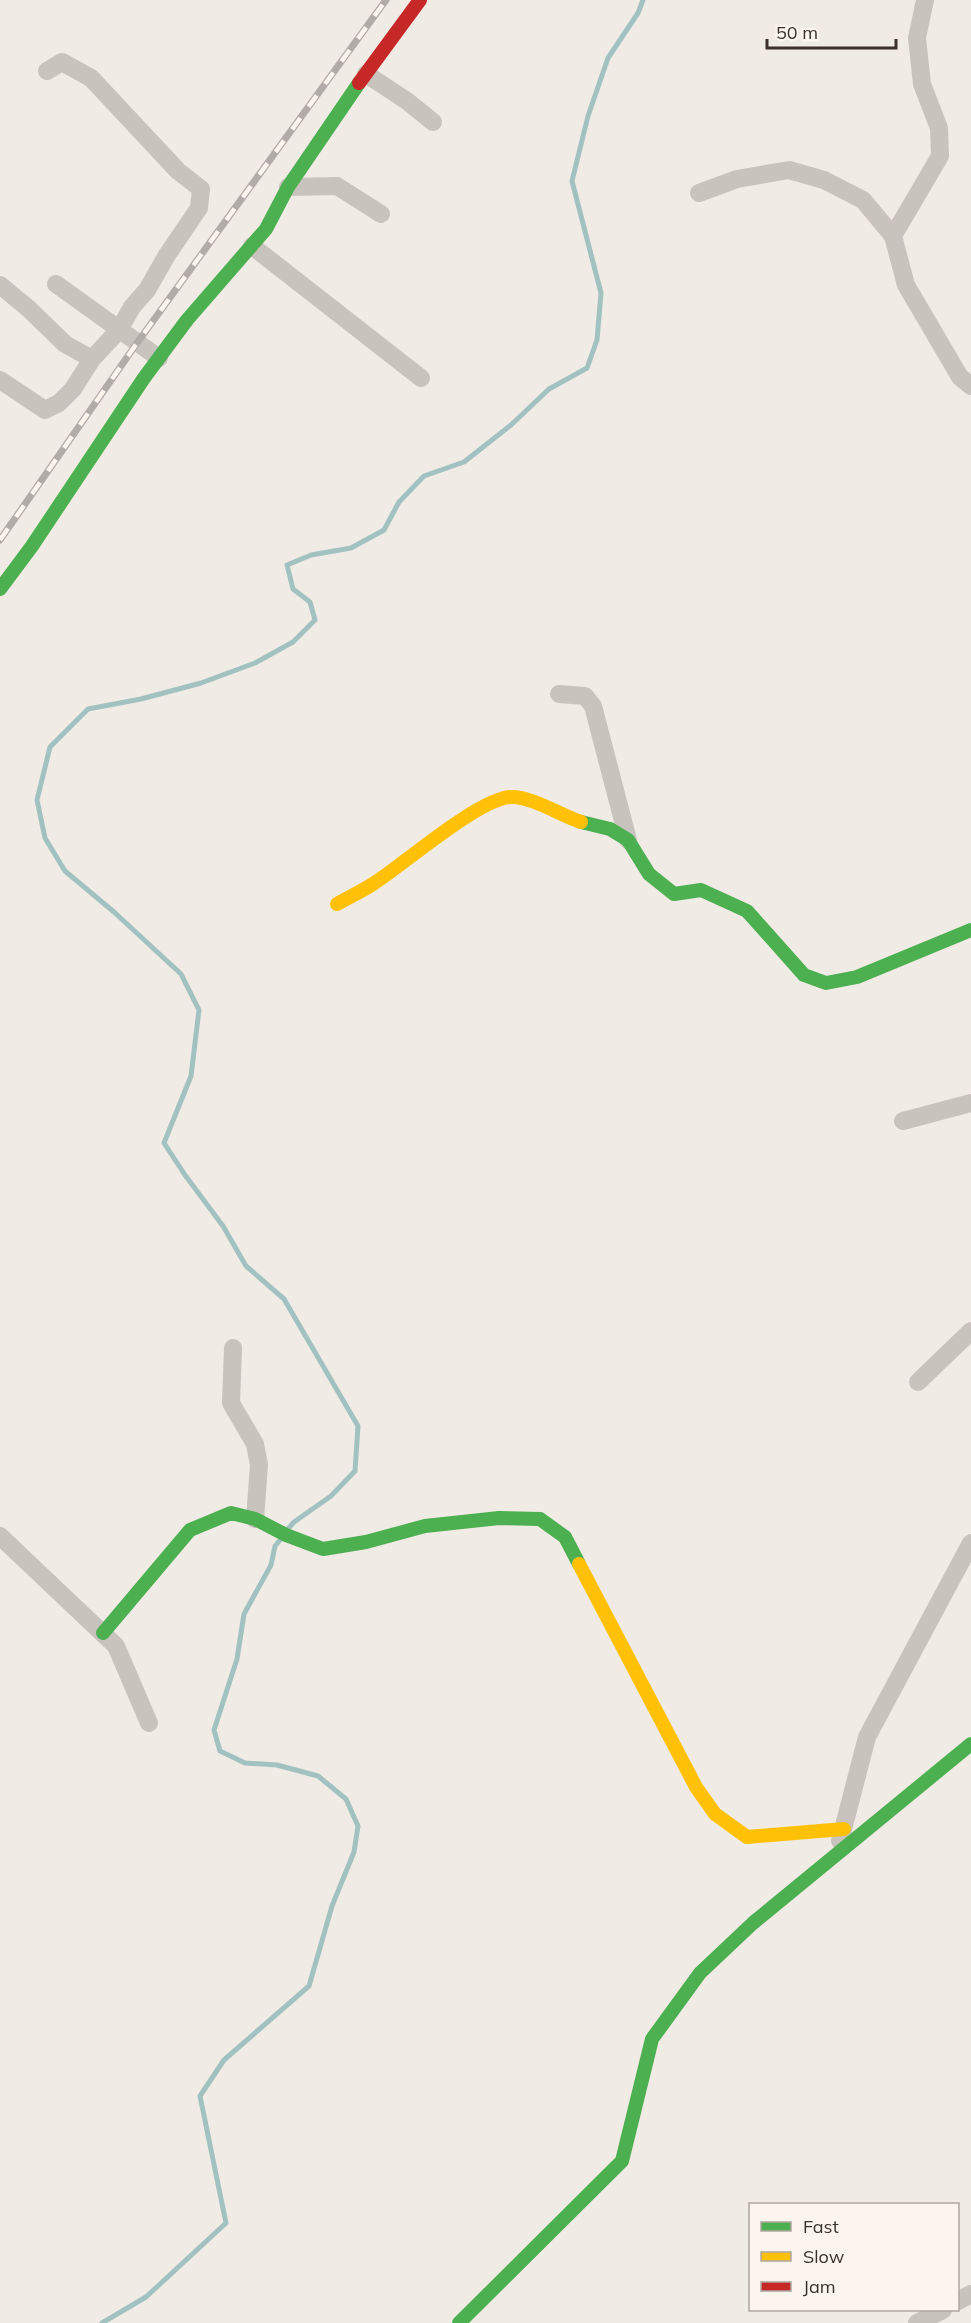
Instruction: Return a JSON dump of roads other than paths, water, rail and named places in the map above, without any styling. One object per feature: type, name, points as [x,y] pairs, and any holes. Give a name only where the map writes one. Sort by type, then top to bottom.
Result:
[{"type":"street","points":[[0,589],[187,320],[266,229],[288,187],[420,0]]},
{"type":"street","points":[[893,236],[940,156],[939,128],[922,84],[917,38],[925,0]]},
{"type":"street","points":[[0,380],[45,410],[59,403],[73,389],[93,359],[119,330],[199,208],[201,189],[178,171],[91,78],[62,63],[47,71]]},
{"type":"street","points":[[366,74],[407,100],[433,122]]},
{"type":"street","points":[[699,193],[736,179],[789,170],[824,180],[863,200],[893,236],[906,285],[960,377],[971,386]]},
{"type":"street","points":[[288,187],[337,186],[381,214]]},
{"type":"street","points":[[252,246],[421,378]]},
{"type":"street","points":[[56,284],[159,358]]},
{"type":"street","points":[[0,285],[65,344],[93,359]]},
{"type":"street","points":[[559,694],[585,696],[593,706],[628,840],[649,874],[674,894],[701,890],[747,911],[804,975],[826,983],[857,976],[971,930]]},
{"type":"street","points":[[337,904],[374,884],[425,845],[492,802],[511,796],[578,821],[610,829],[628,840]]},
{"type":"street","points":[[903,1121],[971,1103]]},
{"type":"street","points":[[918,1382],[971,1331]]},
{"type":"street","points":[[233,1348],[231,1403],[255,1444],[259,1465],[255,1519]]},
{"type":"street","points":[[103,1633],[190,1530],[231,1513],[255,1519],[280,1532],[324,1549],[366,1542],[425,1526],[499,1518],[540,1519],[564,1537],[696,1788],[715,1814],[747,1837],[843,1828]]},
{"type":"street","points":[[0,1536],[117,1646],[149,1723]]},
{"type":"street","points":[[837,1854],[867,1737],[971,1543]]},
{"type":"street","points":[[466,2321],[622,2161],[652,2039],[700,1973],[753,1923],[971,1744]]},
{"type":"street","points":[[917,2323],[941,2311]]},
{"type":"waterway","points":[[287,1530],[294,1522],[331,1496],[355,1471],[358,1426],[284,1299],[246,1266],[223,1226],[164,1143],[191,1076],[199,1010],[181,974],[114,912],[65,871],[45,838],[37,800],[50,747],[88,709],[141,699],[201,683],[255,663],[293,642],[315,620],[310,602],[293,589],[287,565],[311,555],[351,548],[384,530],[399,502],[424,476],[464,462],[511,425],[549,389],[587,368],[597,340],[601,293],[572,181],[588,116],[608,58],[638,13],[643,0]]},
{"type":"waterway","points":[[102,2323],[146,2297],[226,2223],[200,2096],[224,2060],[309,1986],[332,1906],[354,1852],[358,1826],[346,1799],[318,1776],[277,1765],[245,1763],[220,1751],[214,1730],[237,1659],[244,1614],[271,1565],[275,1546],[280,1540]]},
{"type":"railway","points":[[0,540],[137,343],[386,0]]}]
